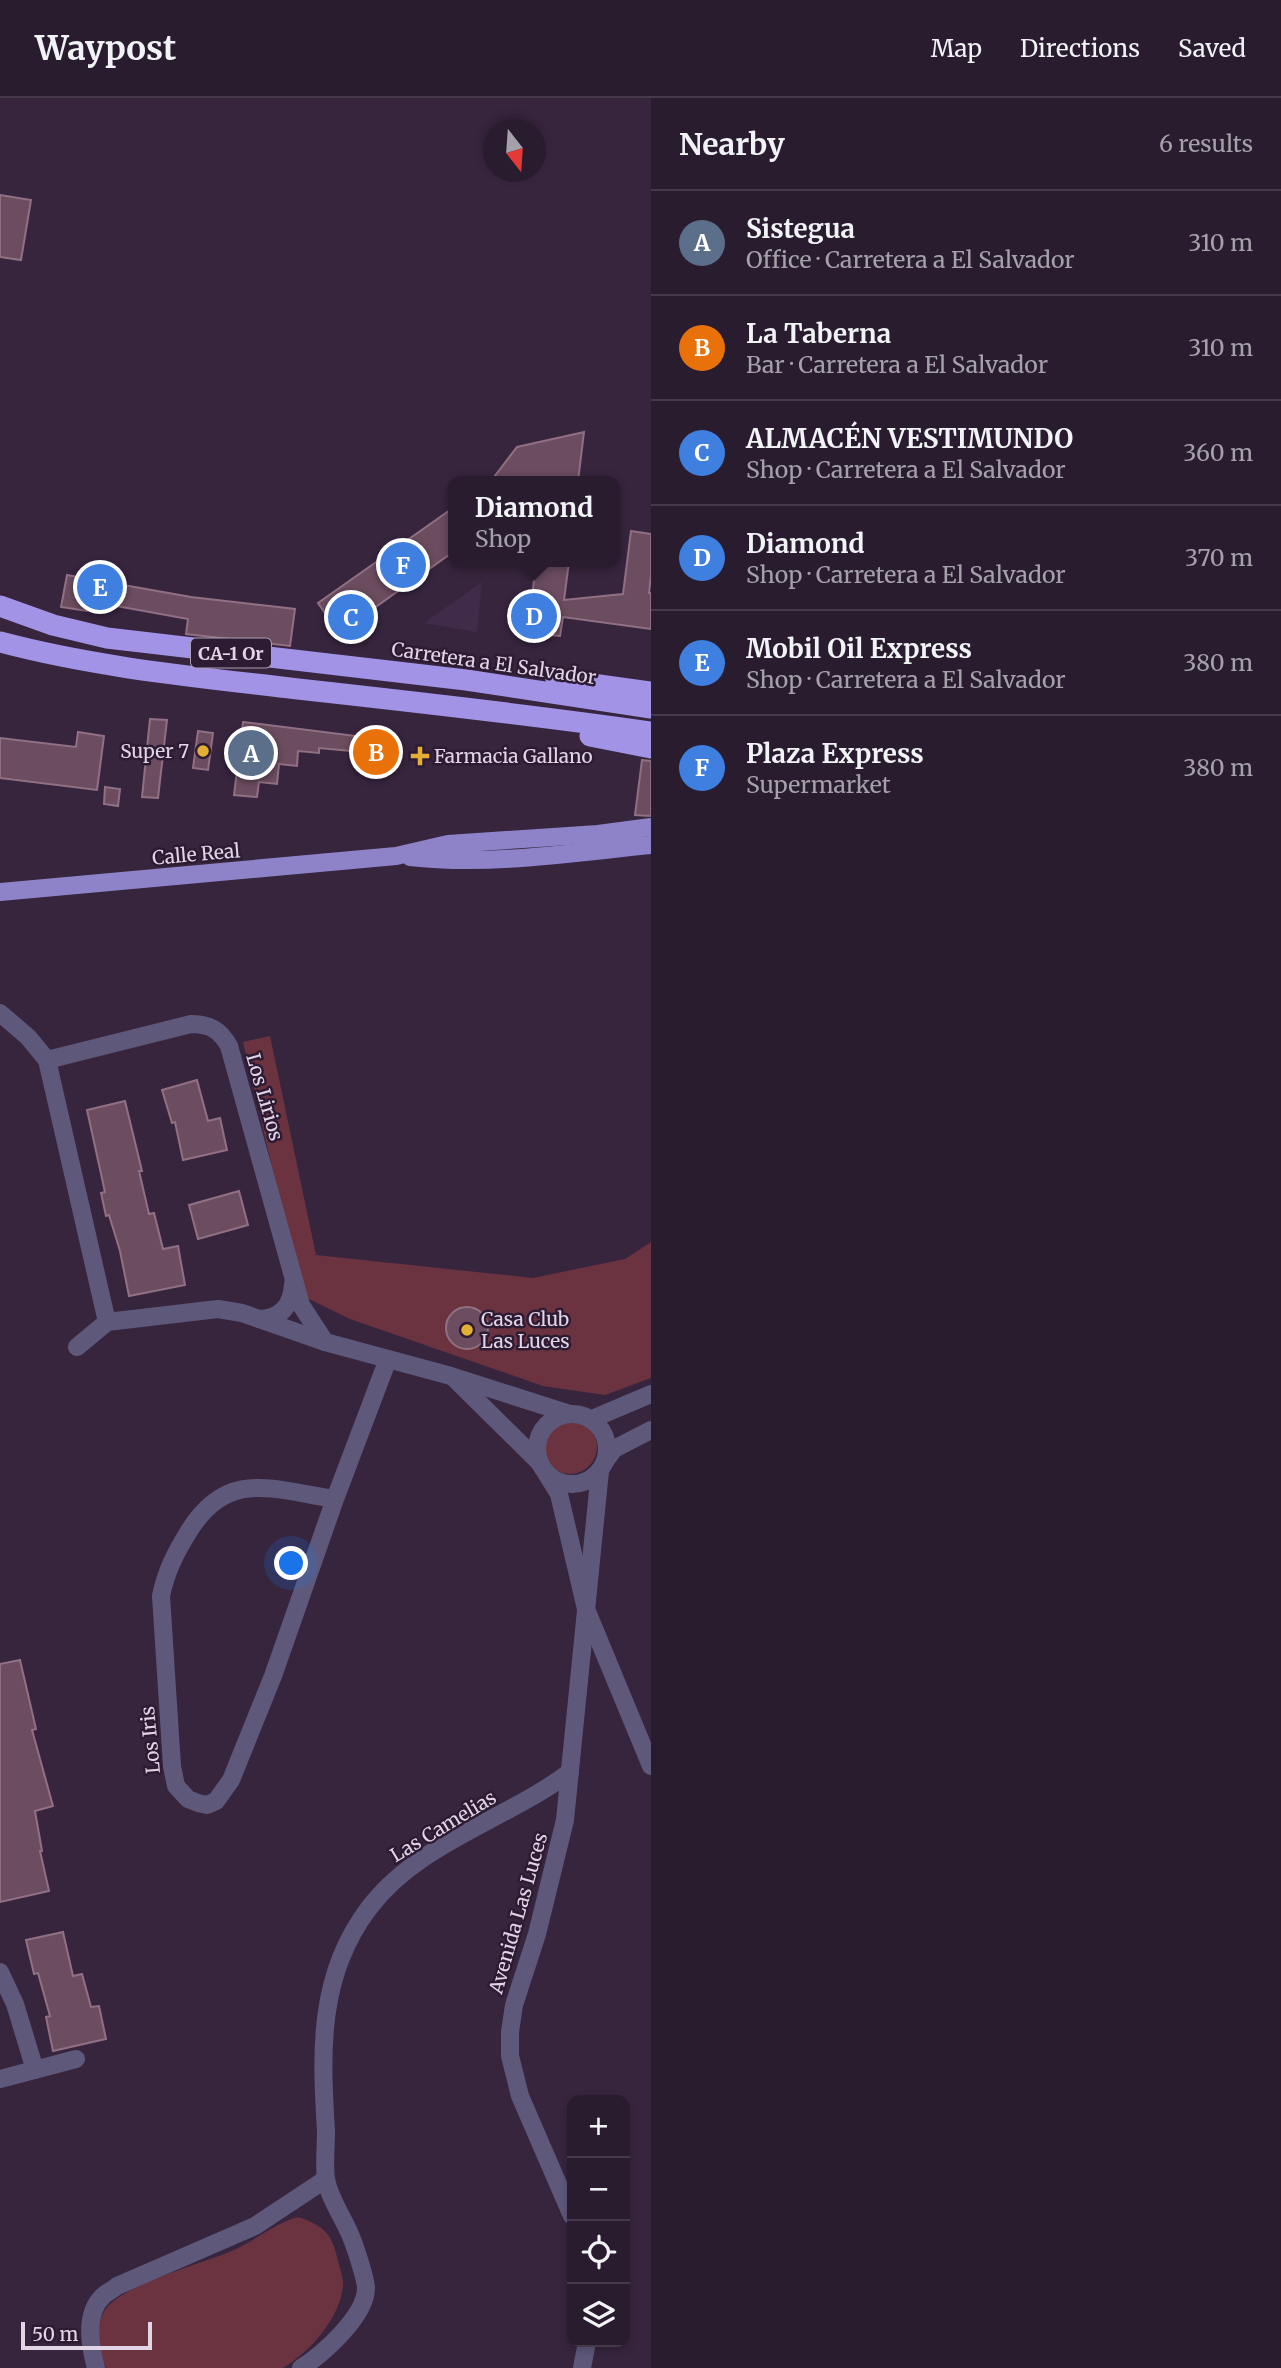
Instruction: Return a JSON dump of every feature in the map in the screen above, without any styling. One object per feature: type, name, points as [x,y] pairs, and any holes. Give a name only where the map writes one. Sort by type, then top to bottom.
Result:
[{"type":"highway","name":"Carretera a El Salvador","points":[[0,606],[53,625],[107,638],[478,682],[651,708]]},
{"type":"highway","name":"CA-1 Or","points":[[0,642],[136,670],[497,710],[651,732]]},
{"type":"highway","points":[[478,682],[522,675],[651,692]]},
{"type":"highway","points":[[497,710],[596,738],[651,748]]},
{"type":"main road","name":"Calle Real","points":[[0,892],[396,856],[448,844],[598,834],[651,827]]},
{"type":"main road","points":[[396,856],[651,838]]},
{"type":"main road","name":"Calle Real","points":[[396,856],[448,862],[651,845]]},
{"type":"street","points":[[0,1013],[28,1037],[47,1060],[107,1322]]},
{"type":"street","name":"Los Lirios","points":[[47,1060],[191,1024],[214,1028],[223,1037],[229,1046],[301,1305],[325,1342]]},
{"type":"street","points":[[259,1319],[272,1318],[285,1309],[291,1298],[293,1278]]},
{"type":"street","points":[[77,1347],[107,1322],[218,1309],[242,1313],[325,1342],[451,1376],[592,1419],[606,1437],[608,1448],[603,1465]]},
{"type":"street","name":"Los Iris","points":[[335,1499],[254,1488],[232,1490],[219,1496],[199,1515],[176,1551],[161,1596],[172,1766],[176,1786],[188,1798],[198,1803],[207,1805],[216,1801],[231,1780],[273,1675],[387,1359]]},
{"type":"street","points":[[451,1376],[543,1468],[556,1480],[568,1484],[591,1479],[614,1449],[651,1430]]},
{"type":"street","points":[[592,1419],[651,1394]]},
{"type":"street","points":[[543,1468],[537,1452],[542,1431],[549,1422],[570,1413]]},
{"type":"street","name":"Avenida Las Luces","points":[[567,2204],[520,2096],[512,2067],[510,2032],[514,2005],[537,1934],[565,1820],[603,1465]]},
{"type":"street","name":"Avenida Las Luces","points":[[543,1468],[559,1494],[586,1609]]},
{"type":"street","points":[[586,1609],[651,1766]]},
{"type":"street","name":"Las Camelias","points":[[301,2368],[313,2360],[360,2310],[366,2288],[350,2234],[326,2179],[324,2020],[332,1982],[344,1948],[369,1908],[415,1863],[543,1792],[570,1772]]},
{"type":"street","points":[[0,1972],[15,2004],[35,2070]]},
{"type":"street","points":[[0,2079],[76,2059]]},
{"type":"street","points":[[96,2368],[90,2341],[91,2321],[95,2306],[102,2296],[256,2226],[326,2179]]},
{"type":"street","points":[[582,2368],[586,2347]]},
{"type":"shaded area","points":[[482,582],[477,632],[424,623]]},
{"type":"shaded area","points":[[270,1036],[316,1255],[533,1278],[625,1259],[651,1242],[651,1378],[605,1395],[543,1386],[350,1319],[309,1299],[301,1288],[294,1262],[243,1042]]},
{"type":"shaded area","points":[[570,1420],[589,1428],[597,1447],[589,1466],[570,1474],[551,1466],[543,1447],[551,1428]]},
{"type":"shaded area","points":[[298,2217],[326,2232],[336,2252],[343,2284],[336,2311],[322,2334],[293,2361],[283,2368],[106,2368],[101,2354],[99,2331],[102,2316],[114,2300],[146,2283],[236,2249]]},
{"type":"building","points":[[0,195],[31,200],[21,260],[0,257]]},
{"type":"building","points":[[584,432],[579,476],[495,476],[517,447]]},
{"type":"building","points":[[448,512],[448,556],[339,633],[318,603]]},
{"type":"building","points":[[631,531],[651,534],[651,629],[563,617],[560,636],[528,633],[535,567],[568,567],[564,600],[623,594]]},
{"type":"building","points":[[67,575],[191,597],[295,609],[290,646],[186,634],[188,619],[100,603],[87,611],[61,607]]},
{"type":"building","points":[[150,719],[167,720],[158,798],[142,797]]},
{"type":"building","points":[[243,722],[356,736],[355,739],[391,744],[388,764],[361,760],[362,752],[319,748],[319,753],[298,751],[297,766],[279,764],[277,784],[259,782],[257,797],[234,795]]},
{"type":"building","name":"Super 7","points":[[198,731],[213,733],[208,770],[193,768]]},
{"type":"building","points":[[78,732],[104,736],[97,790],[0,778],[0,738],[76,747]]},
{"type":"building","points":[[642,760],[651,761],[651,816],[635,815]]},
{"type":"building","points":[[105,787],[120,789],[118,806],[104,804]]},
{"type":"building","points":[[197,1080],[208,1121],[220,1118],[227,1150],[183,1160],[175,1122],[172,1123],[162,1090]]},
{"type":"building","points":[[125,1101],[149,1214],[154,1213],[163,1249],[178,1246],[185,1285],[129,1296],[120,1251],[109,1215],[106,1216],[101,1193],[105,1192],[87,1110]]},
{"type":"building","points":[[239,1191],[248,1225],[198,1239],[189,1205]]},
{"type":"building","name":"Casa Club Las Luces","points":[[467,1307],[482,1313],[488,1328],[482,1343],[467,1349],[452,1343],[446,1328],[452,1313]]},
{"type":"building","points":[[20,1660],[36,1729],[32,1730],[53,1806],[35,1811],[49,1891],[0,1902],[0,1664]]},
{"type":"building","points":[[63,1932],[73,1976],[82,1974],[91,2007],[99,2006],[106,2039],[53,2051],[46,2017],[50,2016],[38,1973],[34,1974],[26,1940]]},
{"type":"place","name":"Plaza Express","points":[[403,565]]},
{"type":"place","name":"Mobil Oil Express","points":[[100,587]]},
{"type":"place","name":"Diamond","points":[[534,616]]},
{"type":"place","name":"ALMACÉN VESTIMUNDO","points":[[351,617]]},
{"type":"place","name":"Super 7","points":[[203,751]]},
{"type":"place","name":"La Taberna","points":[[376,752]]},
{"type":"place","name":"Sistegua","points":[[251,753]]},
{"type":"place","name":"Farmacia Gallano","points":[[420,756]]},
{"type":"place","name":"Casa Club Las Luces","points":[[467,1330]]}]
